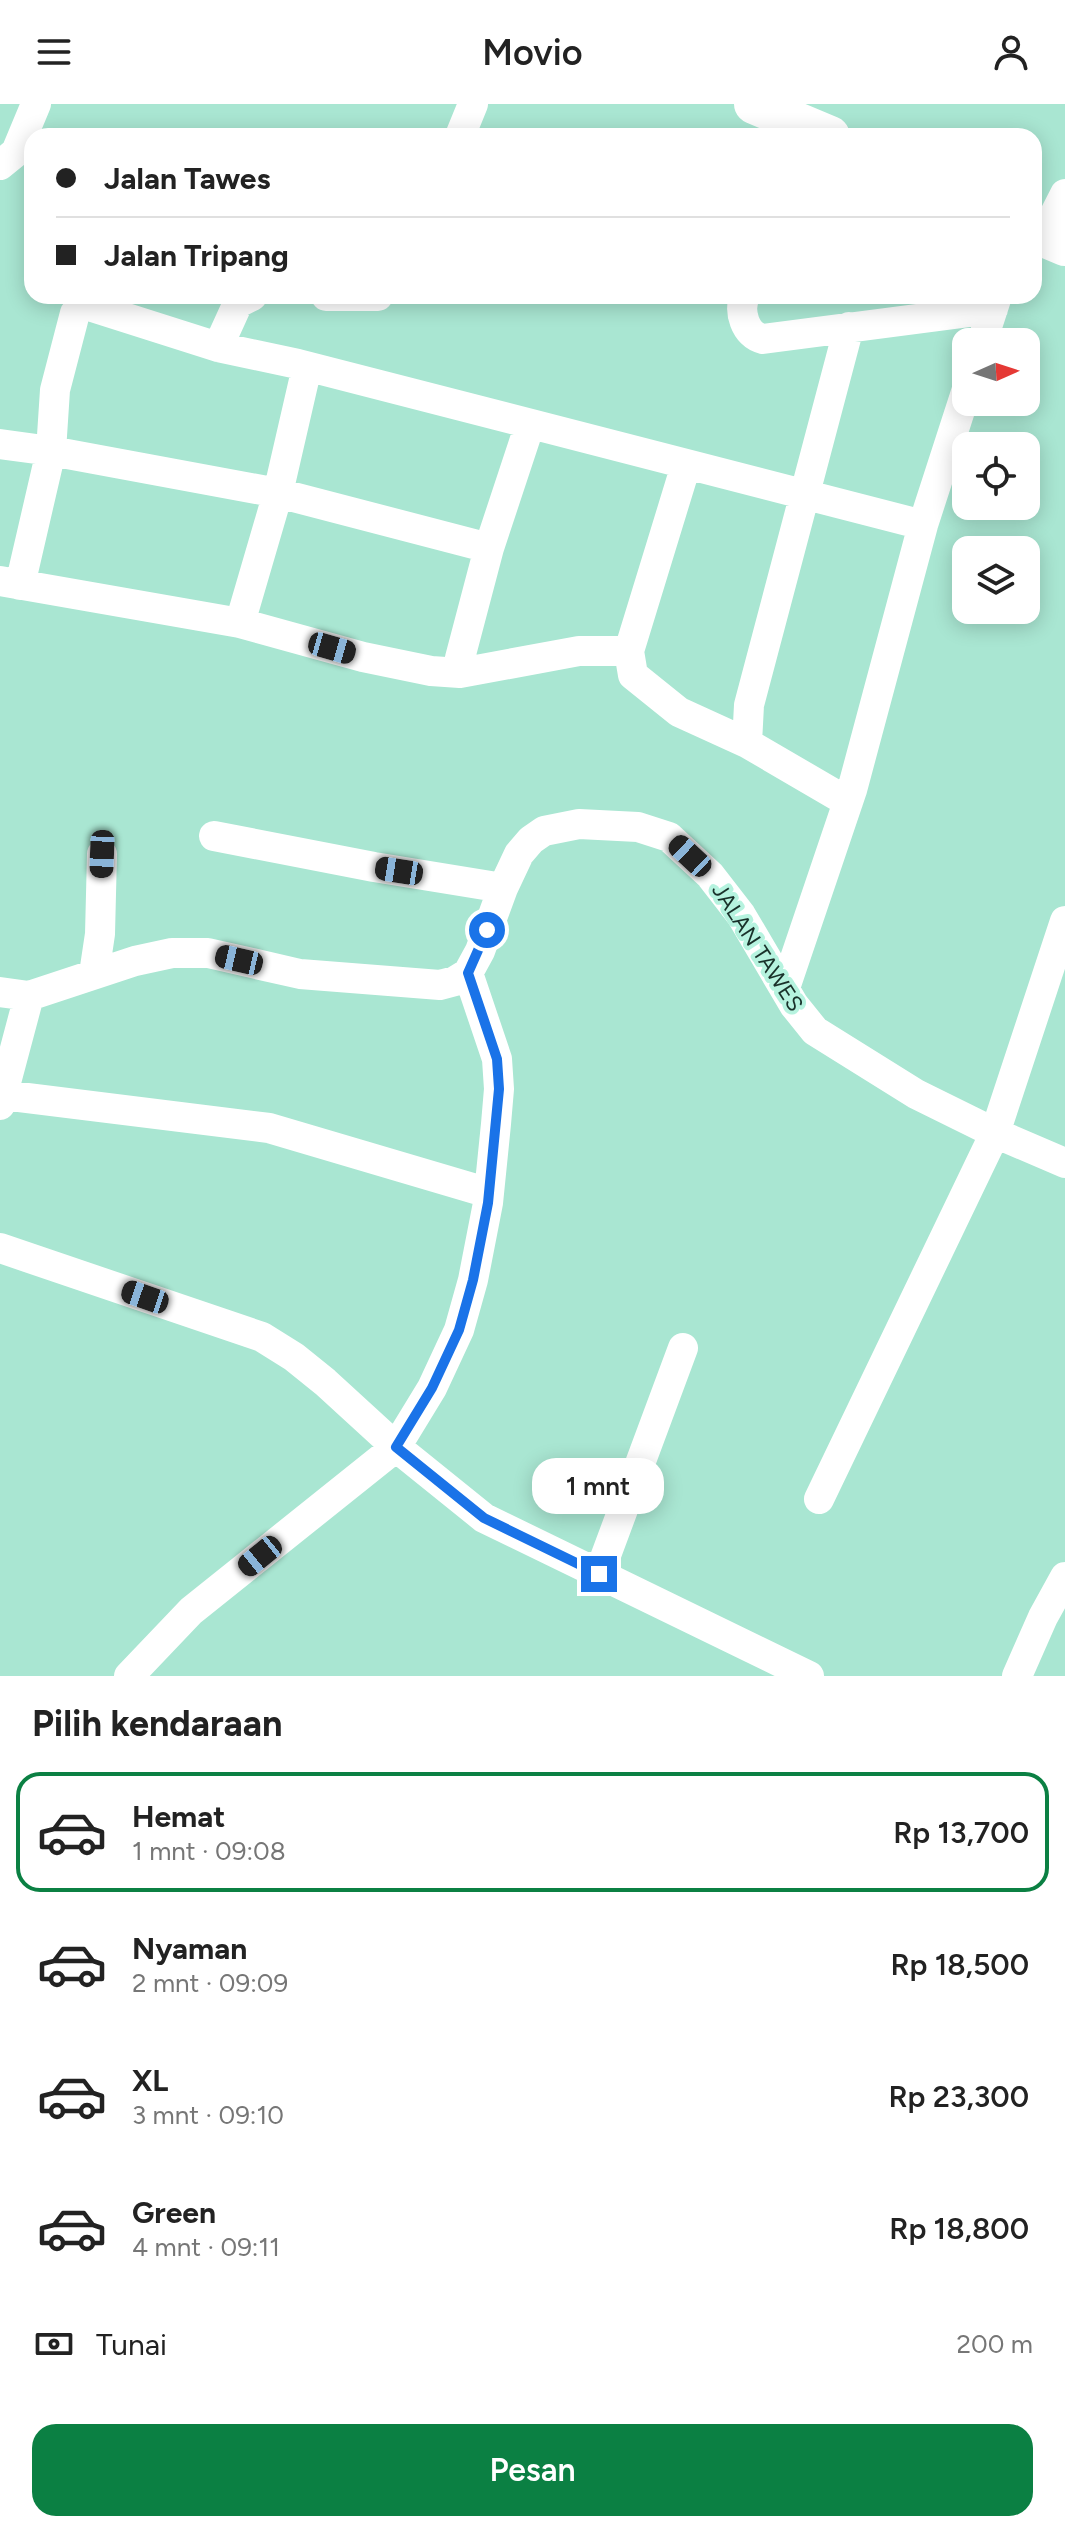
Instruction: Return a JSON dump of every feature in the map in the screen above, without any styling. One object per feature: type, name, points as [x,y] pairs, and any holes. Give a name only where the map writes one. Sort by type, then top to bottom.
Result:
[{"type":"main road","points":[[756,105],[807,128]]},
{"type":"street","points":[[26,128],[36,104]]},
{"type":"street","points":[[463,128],[473,104]]},
{"type":"street","points":[[0,165],[16,152],[24,133]]},
{"type":"street","points":[[1047,239],[1065,194]]},
{"type":"street","points":[[218,347],[238,304]]},
{"type":"street","points":[[743,304],[741,312],[755,337],[763,339],[983,304]]},
{"type":"street","points":[[987,328],[994,304]]},
{"type":"street","points":[[629,651],[559,653],[460,673],[431,671],[363,657],[240,623],[10,583],[51,451],[55,390],[75,313],[81,307],[89,306],[218,347],[923,525]]},
{"type":"street","points":[[747,743],[749,705],[849,327]]},
{"type":"street","points":[[240,623],[278,493],[307,367]]},
{"type":"street","points":[[785,988],[848,802],[923,525],[958,416]]},
{"type":"street","points":[[460,673],[460,658],[489,548],[530,424]]},
{"type":"street","points":[[0,444],[278,493],[489,548]]},
{"type":"street","points":[[686,465],[629,651],[633,675],[679,712],[747,743],[848,802]]},
{"type":"street","name":"JALAN TAWES","points":[[468,973],[519,854],[531,840],[544,831],[579,824],[638,827],[669,837],[710,875],[741,915],[794,1005],[815,1031],[916,1094],[1065,1163]]},
{"type":"street","points":[[214,836],[503,888]]},
{"type":"street","points":[[94,974],[100,934],[102,854]]},
{"type":"street","points":[[819,1499],[995,1133],[1065,921]]},
{"type":"street","points":[[129,1676],[191,1611],[396,1447],[432,1388],[459,1330],[473,1280],[489,1193],[499,1089],[497,1059],[468,973],[440,985],[300,974],[208,953],[172,953],[14,994],[2,1100],[269,1128],[489,1193]]},
{"type":"street","points":[[0,1248],[262,1337],[305,1366],[396,1447],[484,1518],[809,1676]]},
{"type":"street","points":[[599,1574],[683,1348]]},
{"type":"street","points":[[1017,1676],[1065,1577]]},
{"type":"route","points":[[487,930],[468,973],[497,1059],[499,1089],[488,1203],[473,1280],[459,1330],[432,1388],[396,1447],[484,1518],[599,1574]]}]
